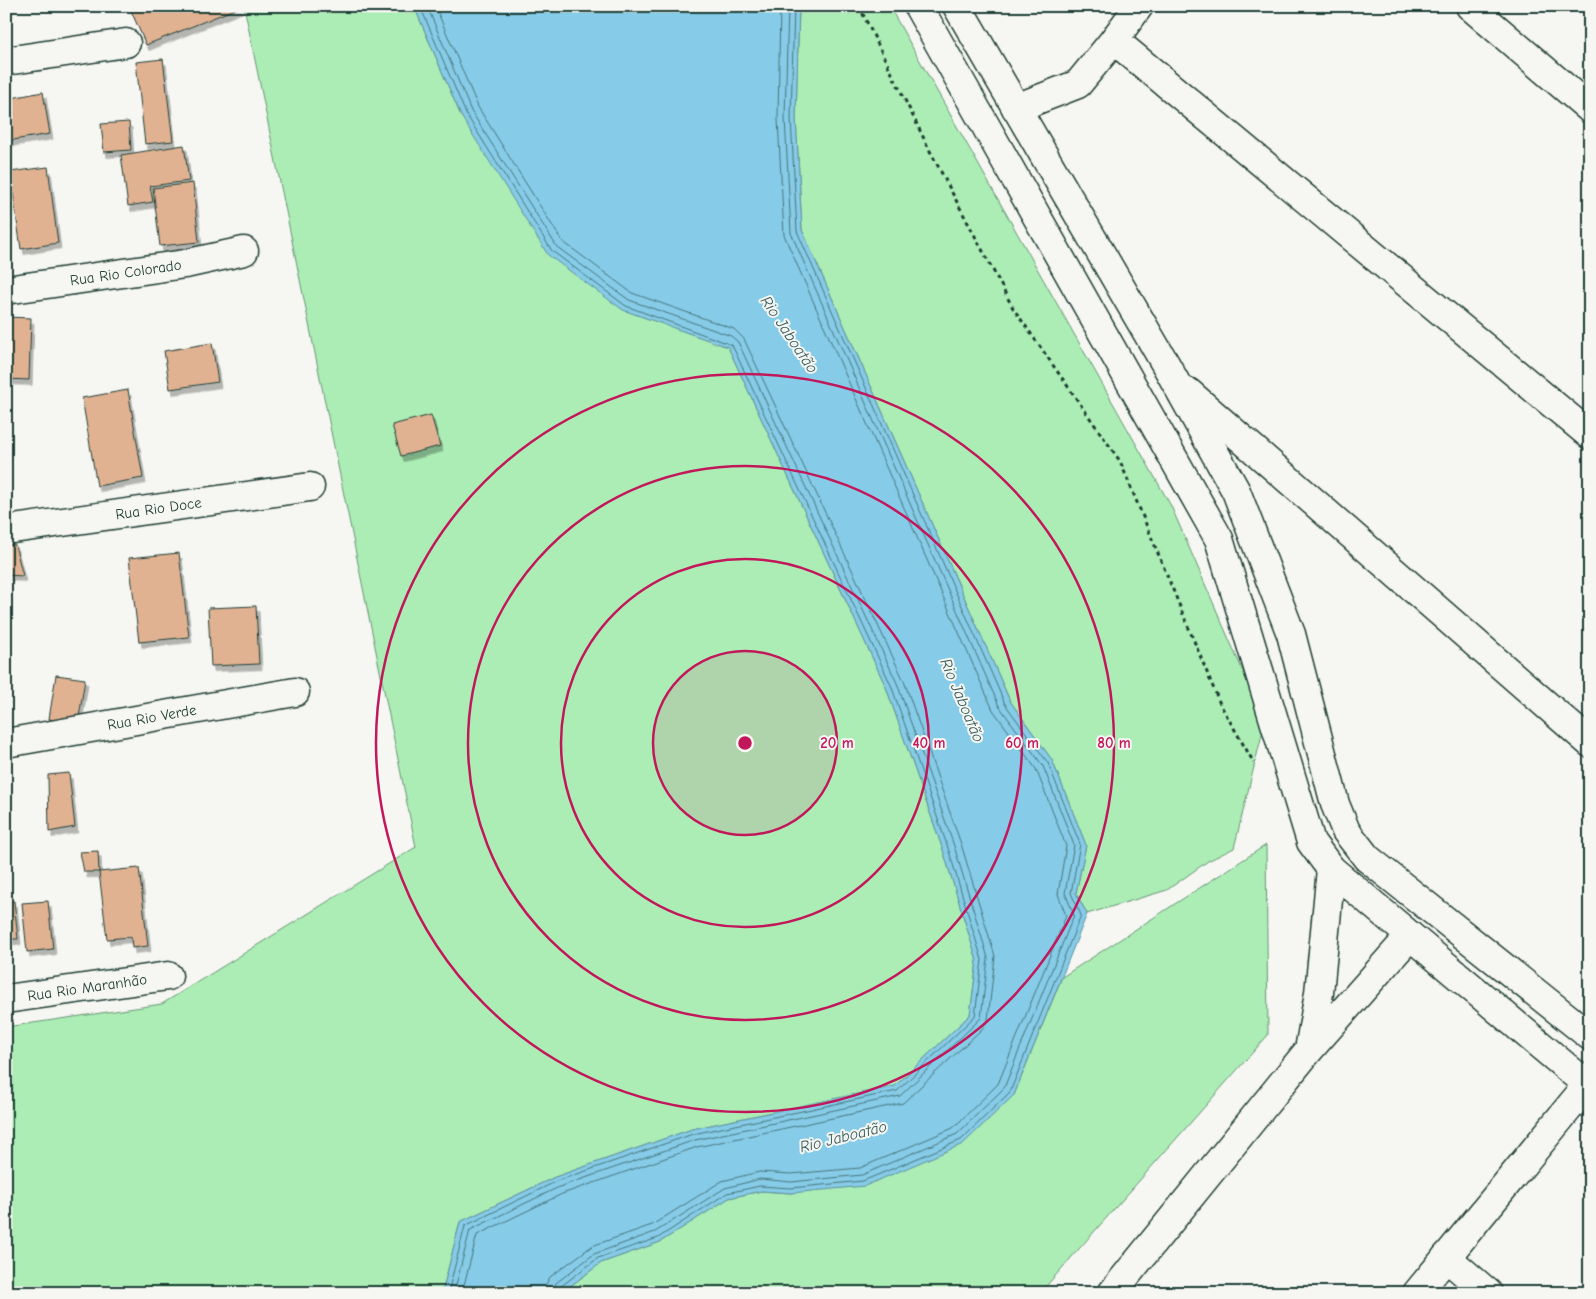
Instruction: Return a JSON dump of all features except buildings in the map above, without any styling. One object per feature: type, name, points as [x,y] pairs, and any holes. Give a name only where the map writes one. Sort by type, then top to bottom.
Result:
[{"type":"street","points":[[918,6],[1219,539],[1311,842],[1331,869],[1589,1085],[1417,1293]]},
{"type":"street","points":[[957,6],[1174,379],[1236,491],[1291,634],[1335,804],[1346,831],[1367,858],[1590,1036]]},
{"type":"street","points":[[1016,108],[1078,84],[1139,6]]},
{"type":"street","points":[[1470,6],[1590,109]]},
{"type":"street","points":[[1114,40],[1590,435]]},
{"type":"street","points":[[6,61],[126,42]]},
{"type":"street","name":"Rua Rio Colorado","points":[[6,290],[185,264],[244,251]]},
{"type":"street","points":[[1174,379],[1590,743]]},
{"type":"street","name":"Rua Rio Doce","points":[[6,530],[310,488]]},
{"type":"street","name":"Rua Rio Verde","points":[[6,743],[295,692]]},
{"type":"street","points":[[1309,1050],[1319,993],[1331,869]]},
{"type":"street","points":[[1112,1293],[1309,1050],[1410,936]]},
{"type":"street","name":"Rua Rio Maranhão","points":[[6,999],[168,976]]},
{"type":"street","points":[[1446,1257],[1488,1293]]},
{"type":"path","points":[[859,6],[930,150],[1013,308],[1120,461],[1220,704],[1258,770]]},
{"type":"green space","points":[[244,6],[414,6],[461,116],[624,310],[728,347],[886,687],[943,850],[977,961],[970,1015],[895,1086],[692,1129],[555,1177],[460,1222],[442,1293],[6,1293],[6,1027],[162,1004],[416,847]]},
{"type":"green space","points":[[799,6],[889,6],[1171,506],[1265,722],[1234,848],[1208,861],[1167,890],[1087,914],[1076,893],[1086,845],[1052,760],[1010,701],[802,230],[796,118]]},
{"type":"green space","points":[[1266,845],[1268,1035],[1040,1293],[561,1293],[601,1263],[660,1242],[729,1198],[761,1191],[791,1193],[1014,1095],[1062,977]]},
{"type":"water","name":"Rio Jaboatão","points":[[414,6],[799,6],[796,118],[802,230],[1010,701],[1052,760],[1086,845],[1076,893],[1087,914],[1014,1095],[963,1144],[865,1186],[791,1193],[761,1191],[729,1198],[660,1242],[601,1263],[561,1293],[442,1293],[460,1222],[555,1177],[692,1129],[895,1086],[970,1015],[977,961],[943,850],[886,687],[728,347],[623,310],[548,255],[461,116]]}]
